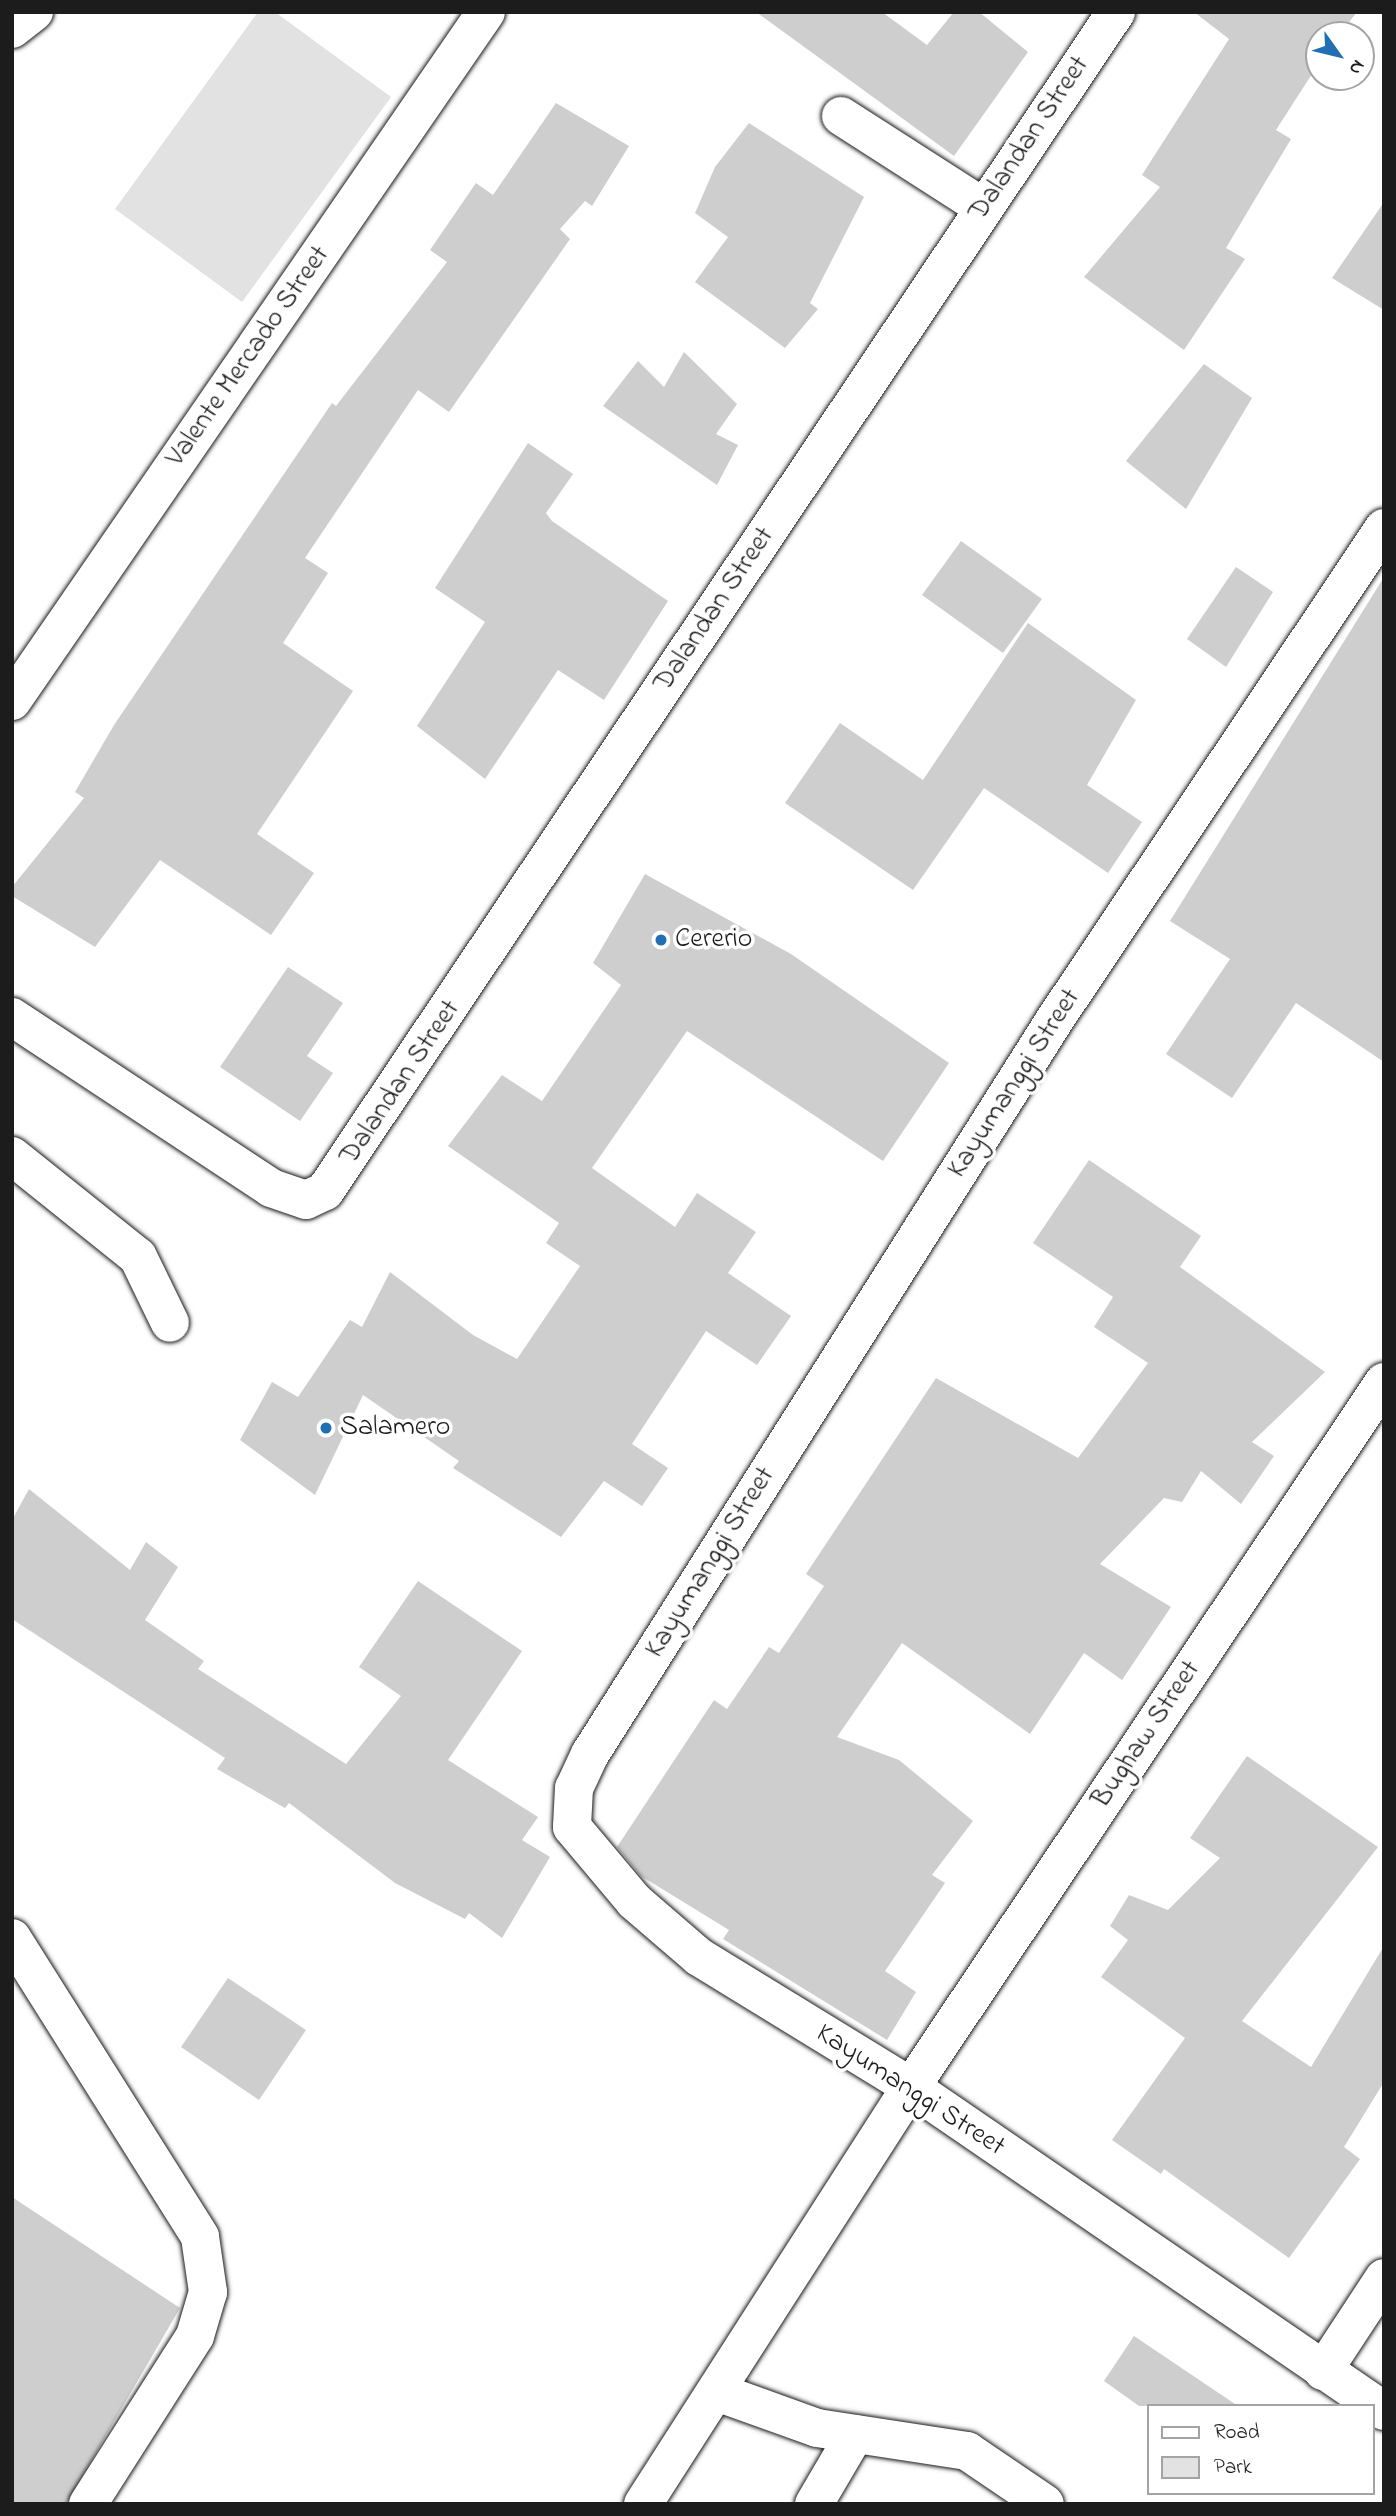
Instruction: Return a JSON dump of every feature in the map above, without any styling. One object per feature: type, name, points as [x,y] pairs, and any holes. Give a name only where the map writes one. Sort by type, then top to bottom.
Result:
[{"type":"street","points":[[12,29],[34,12]]},
{"type":"street","name":"Valente Mercado Street","points":[[12,701],[486,12]]},
{"type":"street","name":"Dalandan Street","points":[[12,1017],[271,1188],[306,1200],[340,1174],[983,206],[1116,12]]},
{"type":"street","points":[[841,116],[983,206]]},
{"type":"street","name":"Kayumanggi Street","points":[[1373,2404],[911,2087],[699,1957],[634,1901],[572,1828],[574,1788],[1054,1021],[1384,528]]},
{"type":"street","points":[[12,1156],[138,1257],[170,1323]]},
{"type":"street","name":"Bughaw Street","points":[[643,2504],[911,2087],[1384,1382]]},
{"type":"street","points":[[12,1938],[200,2237],[208,2292],[195,2336],[88,2504]]},
{"type":"street","points":[[1323,2371],[1384,2278]]},
{"type":"street","points":[[717,2392],[817,2428],[967,2451],[1045,2504]]},
{"type":"street","points":[[814,2504],[855,2434]]},
{"type":"green space","points":[[258,12],[275,12],[391,97],[242,302],[115,209]]},
{"type":"building","points":[[756,12],[882,12],[927,45],[954,12],[979,12],[1028,52],[954,156]]},
{"type":"building","points":[[1194,12],[1357,12],[1350,21],[1305,21],[1305,85],[1276,130],[1291,139],[1226,248],[1245,259],[1184,350],[1084,277],[1160,187],[1142,175],[1229,39]]},
{"type":"building","points":[[556,103],[629,146],[592,206],[585,201],[560,229],[570,239],[449,412],[418,390],[305,558],[328,573],[283,643],[353,691],[257,834],[314,873],[271,935],[160,860],[95,947],[12,896],[12,887],[84,798],[75,792],[114,725],[332,403],[336,406],[447,262],[430,250],[476,183],[493,195]]},
{"type":"building","points":[[749,123],[864,197],[810,303],[818,309],[785,348],[695,282],[728,237],[695,213],[715,167]]},
{"type":"building","points":[[1384,202],[1384,310],[1332,278]]},
{"type":"building","points":[[684,352],[737,404],[716,434],[738,445],[717,485],[603,406],[638,361],[664,387]]},
{"type":"building","points":[[1204,364],[1252,398],[1186,509],[1126,461]]},
{"type":"building","points":[[528,443],[573,474],[546,513],[552,521],[668,601],[604,700],[558,670],[485,779],[417,726],[485,622],[435,588]]},
{"type":"building","points":[[961,541],[1042,599],[1003,653],[922,595]]},
{"type":"building","points":[[1236,567],[1273,592],[1226,667],[1187,639]]},
{"type":"building","points":[[1384,577],[1384,1062],[1296,1003],[1232,1098],[1166,1054],[1230,959],[1170,921]]},
{"type":"building","points":[[1028,623],[1136,700],[1087,785],[1142,822],[1108,873],[984,788],[913,890],[785,803],[840,723],[923,780]]},
{"type":"building","points":[[645,874],[791,954],[949,1063],[883,1161],[687,1031],[592,1168],[675,1227],[697,1193],[756,1232],[728,1273],[791,1316],[757,1365],[706,1331],[632,1444],[668,1468],[642,1506],[604,1481],[561,1537],[453,1468],[459,1461],[363,1395],[315,1495],[240,1440],[272,1382],[298,1397],[350,1320],[362,1327],[390,1272],[473,1335],[517,1359],[580,1266],[546,1243],[559,1223],[448,1146],[502,1075],[542,1101],[621,985],[593,963]]},
{"type":"building","points":[[288,967],[343,1003],[307,1056],[333,1073],[300,1121],[220,1067]]},
{"type":"building","points":[[1089,1160],[1201,1236],[1180,1267],[1325,1372],[1252,1442],[1274,1456],[1241,1504],[1201,1471],[1182,1502],[1164,1498],[1100,1564],[1171,1607],[1122,1680],[1084,1653],[1030,1734],[902,1643],[837,1737],[899,1760],[973,1821],[932,1875],[945,1883],[885,1971],[916,1992],[887,2040],[723,1939],[729,1930],[641,1876],[617,1847],[714,1700],[727,1709],[769,1647],[779,1653],[824,1586],[806,1574],[936,1378],[1078,1458],[1148,1363],[1094,1327],[1113,1297],[1033,1243]]},
{"type":"building","points":[[29,1489],[130,1570],[146,1542],[178,1567],[145,1620],[204,1661],[198,1669],[346,1764],[401,1696],[359,1667],[418,1581],[522,1651],[448,1760],[538,1817],[522,1840],[550,1857],[502,1938],[469,1913],[465,1919],[395,1883],[289,1803],[285,1808],[217,1769],[225,1758],[12,1619],[12,1520]]},
{"type":"building","points":[[1247,1756],[1378,1847],[1242,2021],[1311,2067],[1384,1946],[1384,2082],[1344,2147],[1360,2159],[1289,2258],[1164,2169],[1161,2174],[1112,2140],[1185,2038],[1101,1977],[1128,1940],[1110,1926],[1129,1895],[1168,1910],[1220,1858],[1190,1838]]},
{"type":"building","points":[[228,1978],[306,2030],[259,2100],[181,2047]]},
{"type":"building","points":[[12,2197],[180,2308],[66,2504],[12,2504]]},
{"type":"building","points":[[1134,2336],[1235,2404],[1139,2406],[1104,2381]]},
{"type":"place","name":"Cererio","points":[[661,940]]},
{"type":"place","name":"Salamero","points":[[326,1428]]}]
